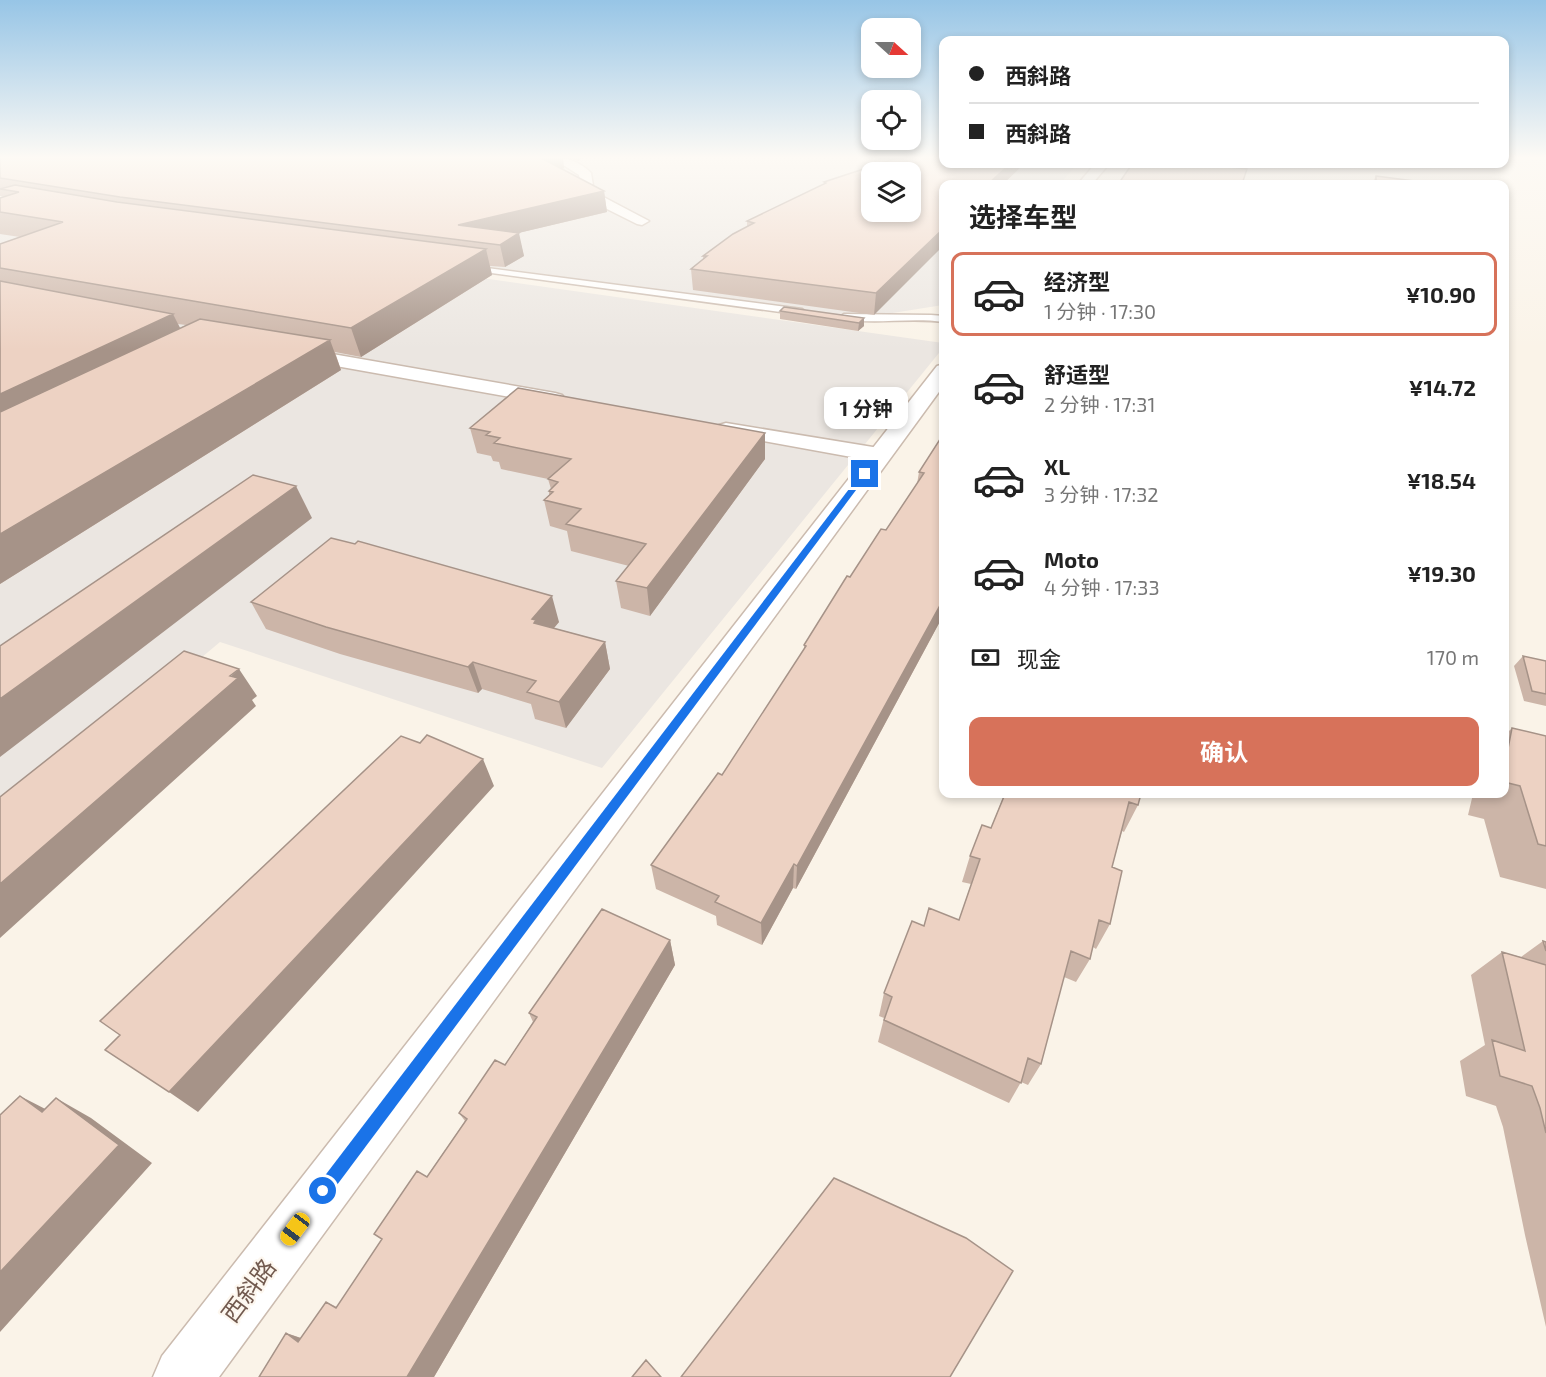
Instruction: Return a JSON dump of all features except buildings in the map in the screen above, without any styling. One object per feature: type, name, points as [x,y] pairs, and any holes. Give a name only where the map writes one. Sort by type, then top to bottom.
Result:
[{"type":"street","points":[[283,352],[575,402]]},
{"type":"street","name":"西斜路","points":[[183,1377],[939,377]]},
{"type":"street","points":[[704,425],[879,455]]},
{"type":"lane","points":[[460,267],[811,313]]},
{"type":"lane","points":[[834,316],[868,321],[910,317],[939,319]]},
{"type":"shaded area","points":[[0,221],[80,221],[939,342],[939,353],[602,768],[220,642],[0,826]]},
{"type":"shaded area","points":[[255,221],[939,221],[939,306],[861,318],[369,250]]},
{"type":"route","points":[[323,1191],[865,474]]}]
